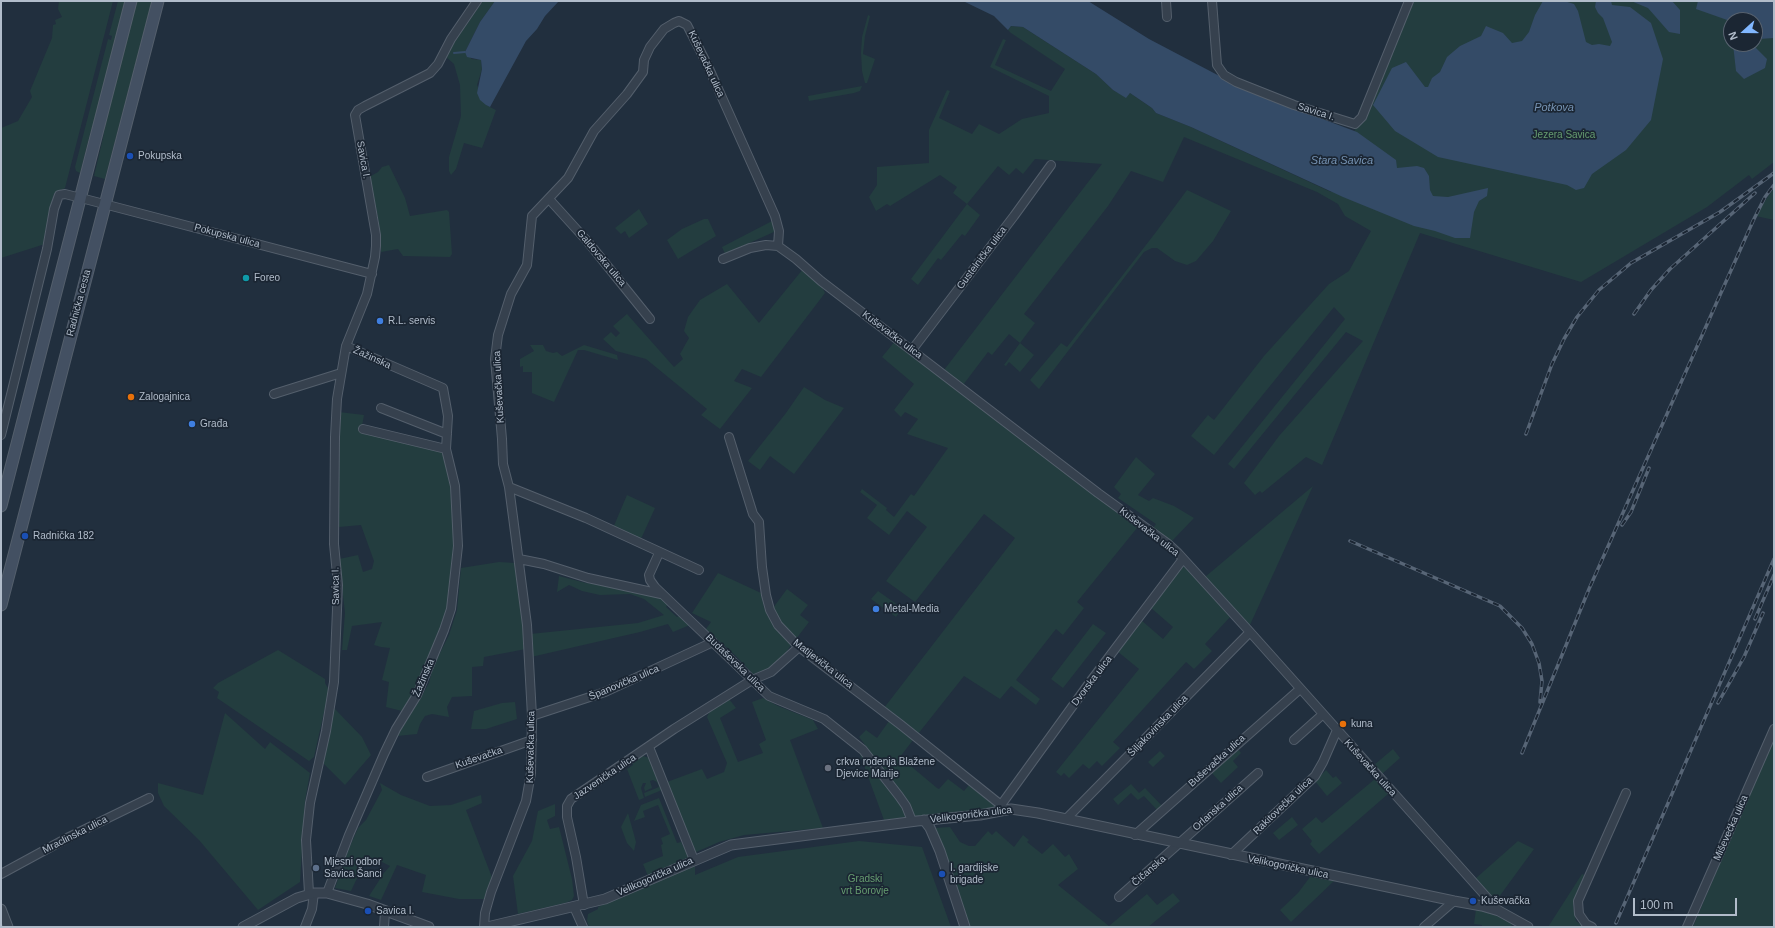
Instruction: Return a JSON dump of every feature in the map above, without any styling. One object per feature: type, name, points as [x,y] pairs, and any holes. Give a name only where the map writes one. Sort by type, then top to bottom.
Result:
[{"type":"main road","points":[[1,506],[131,1]]},
{"type":"main road","name":"Radnička cesta","points":[[1,605],[158,1]]},
{"type":"street","name":"Savica I.","points":[[305,927],[312,909],[312,893],[306,840],[310,803],[326,731],[334,682],[338,585],[334,544],[334,437],[337,399],[346,346],[362,310],[375,257],[376,235],[355,115],[358,110],[365,106],[418,81],[430,73],[438,64],[451,39],[477,1]]},
{"type":"street","points":[[1166,1],[1167,18]]},
{"type":"street","name":"Savica I.","points":[[1212,1],[1217,65],[1224,75],[1236,82],[1294,105],[1356,124],[1362,117],[1408,1]]},
{"type":"street","name":"Kuševačka ulica","points":[[484,927],[485,913],[489,898],[529,792],[532,740],[532,716],[526,625],[509,487],[503,464],[496,359],[498,335],[511,294],[527,265],[532,216],[568,178],[597,127],[627,94],[643,72],[647,53],[657,37],[669,26],[679,21],[687,25],[708,64],[775,216],[778,231],[778,246],[796,259],[821,281],[1098,493],[1167,543],[1184,559],[1250,632],[1322,715],[1499,911]]},
{"type":"street","name":"Gustelnička ulica","points":[[912,350],[1051,165]]},
{"type":"street","name":"Pokupska ulica","points":[[1,435],[47,249],[56,201],[59,195],[63,194],[105,204],[372,274]]},
{"type":"street","name":"Galdovska ulica","points":[[549,199],[588,242],[650,319]]},
{"type":"street","points":[[723,259],[750,248],[766,245],[778,246]]},
{"type":"street","name":"Žažinska","points":[[327,893],[349,835],[384,754],[396,729],[417,695],[449,615],[458,539],[455,486],[446,449],[448,416],[443,388],[346,346]]},
{"type":"street","points":[[274,394],[341,373]]},
{"type":"street","points":[[381,408],[447,434]]},
{"type":"street","points":[[363,429],[446,449]]},
{"type":"street","name":"Matijevička ulica","points":[[729,437],[753,514],[759,522],[764,585],[770,610],[778,625],[799,647],[902,725],[1002,807]]},
{"type":"street","points":[[509,487],[586,518],[659,553],[699,570]]},
{"type":"street","name":"Budaševska ulica","points":[[659,553],[649,578],[662,594],[769,696],[824,719],[864,750],[906,806],[912,821]]},
{"type":"street","points":[[519,559],[544,564],[599,581],[662,594]]},
{"type":"street","name":"Dvorska ulica","points":[[1002,807],[1090,682],[1184,559]]},
{"type":"street","name":"Šiljakovinska ulica","points":[[1066,819],[1250,632]]},
{"type":"street","name":"Španovička ulica","points":[[532,716],[611,690],[713,642]]},
{"type":"street","name":"Jazvenička ulica","points":[[584,905],[576,857],[567,817],[567,803],[674,729],[752,680],[775,669],[799,647]]},
{"type":"street","name":"Buševačka ulica","points":[[1135,834],[1300,689]]},
{"type":"street","points":[[1294,740],[1322,715]]},
{"type":"street","name":"Miševečka ulica","points":[[1687,927],[1774,729]]},
{"type":"street","name":"Rakitovečka ulica","points":[[1231,855],[1314,776],[1323,762],[1337,730]]},
{"type":"street","name":"Kuševačka","points":[[427,777],[532,740]]},
{"type":"street","name":"Jazvenička ulica","points":[[649,747],[694,860]]},
{"type":"street","name":"Orlanska ulica","points":[[1178,844],[1258,773]]},
{"type":"street","points":[[1592,927],[1586,924],[1579,914],[1578,901],[1626,793]]},
{"type":"street","name":"Mraclinska ulica","points":[[1,874],[69,837],[149,798]]},
{"type":"street","name":"Velikogorička ulica","points":[[487,927],[584,905],[618,893],[723,847],[745,842],[837,832],[912,821],[980,815],[1002,807],[1482,906],[1499,911],[1528,927]]},
{"type":"street","points":[[924,820],[930,828],[940,851],[965,927]]},
{"type":"street","name":"Čičanska","points":[[1119,897],[1176,848],[1178,844]]},
{"type":"street","points":[[243,927],[297,898],[312,893],[327,893],[367,904],[385,912],[429,927]]},
{"type":"street","points":[[1424,927],[1454,901]]},
{"type":"street","points":[[574,907],[582,927]]},
{"type":"street","points":[[1,909],[8,927]]},
{"type":"street","points":[[384,927],[385,912]]},
{"type":"green space","points":[[59,1],[113,1],[65,188],[54,194],[49,213],[45,244],[1,258],[1,128],[18,121],[32,97],[30,91],[52,38],[53,25],[56,24],[55,20],[62,17],[58,9]]},
{"type":"green space","points":[[118,1],[128,1],[101,103],[90,134],[80,173],[76,171],[75,167],[108,39],[111,40],[112,36],[109,35]]},
{"type":"green space","points":[[136,1],[152,1],[105,179],[94,176],[109,103]]},
{"type":"green space","points":[[483,1],[495,1],[480,22],[465,52],[472,59],[481,60],[482,69],[477,85],[486,105],[496,110],[482,148],[464,143],[456,169],[451,175],[449,171],[449,157],[461,116],[460,85],[454,64],[445,56]]},
{"type":"green space","name":"Jezera Savica","points":[[1404,1],[1774,1],[1774,162],[1752,179],[1749,175],[1707,207],[1581,282],[1420,233],[1322,465],[1306,457],[1262,493],[1260,491],[1255,495],[1244,483],[1279,436],[1363,341],[1346,332],[1234,469],[1228,464],[1345,319],[1334,307],[1214,455],[1191,436],[1208,415],[1214,420],[1264,356],[1329,284],[1349,271],[1371,231],[1345,216],[1338,204],[1317,192],[1184,137],[1163,182],[1131,171],[1108,206],[1024,314],[1035,323],[1020,343],[1009,334],[992,355],[988,352],[963,385],[944,370],[1102,164],[1035,159],[1023,174],[1016,168],[1009,175],[998,166],[967,204],[953,193],[957,187],[940,175],[890,206],[887,204],[876,211],[869,197],[877,185],[877,167],[929,163],[929,130],[947,90],[950,91],[939,118],[972,134],[979,124],[999,134],[1022,119],[1049,113],[1049,96],[990,67],[1003,39],[1006,40],[995,65],[1051,91],[1065,69],[1011,33],[1008,30],[1011,26],[1023,27],[1096,74],[1113,90],[1126,97],[1130,93],[1152,108],[1156,113],[1191,127],[1331,192],[1359,119],[1361,105],[1368,97]]},
{"type":"green space","points":[[868,15],[870,16],[865,36],[863,54],[875,59],[867,83],[865,83],[862,71],[861,53],[862,37]]},
{"type":"green space","points":[[862,86],[860,91],[854,93],[809,101],[808,96]]},
{"type":"green space","points":[[389,165],[405,198],[410,216],[447,210],[449,212],[452,254],[450,257],[403,256],[398,249],[381,252],[378,217],[369,177],[378,172],[382,167]]},
{"type":"green space","points":[[1774,188],[1774,220],[1756,216],[1767,198]]},
{"type":"green space","points":[[1187,190],[1231,211],[1213,241],[1196,261],[1187,265],[1175,261],[1157,248],[1152,248],[1144,252],[1039,389],[1030,380],[1061,343],[1067,347]]},
{"type":"green space","points":[[967,204],[980,215],[965,236],[962,234],[941,260],[938,258],[918,285],[911,279]]},
{"type":"green space","points":[[639,209],[648,224],[629,238],[625,231],[621,234],[615,228]]},
{"type":"green space","points":[[704,219],[708,219],[716,236],[678,259],[667,240],[682,229]]},
{"type":"green space","points":[[774,220],[776,231],[725,254],[722,247]]},
{"type":"green space","points":[[803,269],[822,287],[825,293],[761,377],[742,369],[734,381],[752,388],[720,429],[701,415],[707,409],[646,359],[616,351],[603,339],[611,332],[616,337],[620,333],[613,326],[627,314],[674,367],[683,359],[680,354],[689,338],[684,331],[688,317],[700,300],[727,284],[759,323]]},
{"type":"green space","points":[[896,340],[1137,528],[1077,602],[1084,608],[1063,635],[1056,629],[1016,680],[1040,699],[1036,705],[1011,686],[1000,699],[964,676],[918,734],[884,708],[1015,538],[984,514],[915,602],[886,581],[927,527],[907,511],[889,535],[867,518],[877,505],[860,492],[862,489],[887,508],[886,510],[894,517],[911,494],[914,496],[948,448],[907,434],[918,419],[905,412],[901,417],[894,410],[914,384],[882,357]]},
{"type":"green space","points":[[1020,343],[1034,355],[1020,372],[1009,362],[1006,366],[1004,365]]},
{"type":"green space","points":[[530,345],[543,345],[546,351],[553,353],[557,352],[562,356],[584,345],[617,355],[618,360],[584,350],[578,350],[554,402],[532,393],[532,372],[523,372],[523,366],[520,367],[520,359],[534,351]]},
{"type":"green space","points":[[804,387],[825,400],[844,408],[794,474],[770,456],[760,470],[748,461],[786,413]]},
{"type":"green space","points":[[339,412],[364,415],[362,426],[441,450],[451,477],[456,536],[447,615],[419,685],[401,719],[402,711],[386,707],[389,682],[382,680],[390,648],[374,645],[382,622],[352,626],[347,650],[342,650],[345,613],[339,559],[358,555],[363,572],[372,569],[374,561],[361,525],[339,527],[337,455]]},
{"type":"green space","points":[[1136,457],[1155,474],[1138,495],[1149,501],[1153,498],[1174,506],[1194,518],[1172,541],[1153,528],[1156,524],[1118,498],[1121,494],[1114,487]]},
{"type":"green space","points":[[1313,486],[1276,568],[1249,627],[1205,577]]},
{"type":"green space","points":[[627,495],[655,508],[640,541],[613,528]]},
{"type":"green space","points":[[499,562],[515,563],[526,649],[484,657],[483,666],[472,667],[472,696],[452,697],[447,707],[449,717],[432,714],[425,716],[420,724],[417,734],[397,736],[429,683],[433,667],[449,635],[457,610],[461,568]]},
{"type":"green space","points":[[1182,567],[1185,567],[1231,616],[1205,644],[1212,651],[1194,669],[1186,662],[1113,742],[1120,748],[1102,766],[1097,761],[1089,769],[1083,764],[1069,778],[1064,773],[1061,776],[1056,772],[1139,669],[1117,651],[1141,620],[1163,639],[1173,627],[1150,607]]},
{"type":"green space","points":[[718,573],[761,593],[764,608],[771,620],[791,645],[785,654],[769,669],[753,674],[736,656],[706,629],[711,622],[692,613]]},
{"type":"green space","points":[[559,576],[586,583],[616,587],[658,596],[668,604],[666,607],[677,617],[681,615],[690,625],[673,632],[668,624],[640,632],[531,657],[530,634],[638,623],[664,615],[644,599],[630,594],[600,595],[582,591],[569,585],[557,592]]},
{"type":"green space","points":[[787,589],[808,605],[800,615],[809,622],[796,639],[779,621],[773,608]]},
{"type":"green space","points":[[878,591],[902,608],[896,617],[871,599]]},
{"type":"green space","points":[[1093,624],[1106,633],[1063,688],[1051,679]]},
{"type":"green space","points":[[278,650],[325,679],[325,683],[329,690],[314,757],[309,761],[217,698],[219,692],[213,688],[218,683]]},
{"type":"green space","points":[[763,698],[778,706],[813,720],[818,729],[790,740],[823,828],[744,835],[719,842],[694,853],[667,782],[702,769],[707,779],[724,772],[727,763],[707,717],[710,711],[729,699],[736,708],[720,718],[738,762],[763,753],[759,744],[766,740],[752,702]]},
{"type":"green space","points":[[515,702],[517,719],[486,729],[471,729],[474,711],[502,703]]},
{"type":"green space","points":[[334,708],[362,737],[371,755],[345,785],[323,763]]},
{"type":"green space","points":[[225,713],[265,749],[270,742],[310,773],[305,801],[300,882],[258,910],[199,840],[164,806],[158,793],[158,783],[203,795]]},
{"type":"green space","points":[[889,721],[913,740],[900,757],[937,788],[939,789],[948,779],[964,791],[969,785],[997,807],[915,817],[902,794],[859,737],[866,730],[877,738]]},
{"type":"green space","points":[[1774,736],[1774,927],[1693,927]]},
{"type":"green space","points":[[1237,748],[1241,753],[1233,761],[1238,767],[1221,783],[1211,772]]},
{"type":"green space","points":[[1393,749],[1400,758],[1382,774],[1374,765]]},
{"type":"green space","points":[[1160,751],[1165,756],[1153,767],[1148,762]]},
{"type":"green space","points":[[859,752],[883,780],[902,806],[907,817],[884,820]]},
{"type":"green space","points":[[643,756],[650,758],[662,790],[645,797],[644,793],[659,787],[657,782],[653,780],[650,781],[652,788],[645,791],[644,788],[646,783],[643,783],[641,788],[644,798],[639,800],[627,769],[633,765],[631,762]]},
{"type":"green space","points":[[1326,770],[1333,778],[1336,776],[1342,783],[1327,796],[1315,781]]},
{"type":"green space","points":[[1375,779],[1388,794],[1319,854],[1310,844],[1312,841],[1302,829],[1316,817],[1322,823]]},
{"type":"green space","points":[[380,783],[401,795],[430,806],[451,805],[481,795],[482,803],[466,810],[493,880],[486,899],[459,899],[422,892],[426,875],[397,865],[381,900],[369,896],[390,866],[376,859],[367,857],[351,891],[335,888],[358,828],[366,820],[382,790]]},
{"type":"green space","points":[[1131,784],[1139,793],[1145,788],[1163,807],[1158,811],[1144,796],[1138,800],[1131,793],[1118,805],[1113,799]]},
{"type":"green space","points":[[659,798],[677,843],[681,842],[689,857],[648,876],[643,864],[663,856],[661,845],[663,844],[661,838],[670,834],[658,805],[643,811],[645,817],[634,821],[641,805]]},
{"type":"green space","points":[[555,804],[555,816],[547,820],[550,829],[559,827],[572,879],[574,896],[572,900],[565,903],[518,914],[513,876],[532,841],[538,811]]},
{"type":"green space","points":[[628,813],[636,842],[634,851],[627,843],[621,827]]},
{"type":"green space","points":[[1292,817],[1298,825],[1279,840],[1273,833]]},
{"type":"green space","points":[[950,827],[960,842],[969,846],[975,846],[988,831],[992,835],[996,831],[1014,847],[1023,835],[1029,840],[1027,842],[1042,854],[1053,844],[1065,857],[1069,854],[1078,869],[1058,885],[1109,926],[1147,894],[1157,905],[1173,893],[1180,901],[1148,927],[969,927],[934,828]]},
{"type":"green space","name":"Gradski vrt Borovje","points":[[859,841],[922,847],[951,927],[589,927],[587,921],[588,914],[598,909],[598,907],[693,865],[695,867],[695,875],[738,857]]},
{"type":"green space","points":[[1518,841],[1534,849],[1496,901],[1475,879]]},
{"type":"green space","points":[[1582,874],[1585,875],[1573,906],[1576,921],[1584,927],[1548,927]]},
{"type":"green space","points":[[1310,877],[1334,881],[1291,922],[1280,910],[1298,893]]},
{"type":"green space","points":[[1476,909],[1488,911],[1512,924],[1511,927],[1482,927],[1482,925],[1474,924]]},
{"type":"water","points":[[495,1],[559,1],[545,16],[537,29],[526,41],[490,107],[480,100],[477,93],[482,69],[481,60],[467,57],[465,52],[480,22]]},
{"type":"water","name":"Stara Savica","points":[[963,1],[1088,1],[1149,39],[1248,91],[1357,132],[1396,160],[1397,168],[1417,166],[1424,168],[1429,176],[1430,190],[1433,196],[1448,197],[1488,188],[1487,196],[1479,201],[1474,212],[1470,238],[1455,238],[1414,226],[1343,197],[1191,127],[1156,113],[1152,108],[1130,93],[1126,98],[1113,90],[1096,74],[1023,27],[1011,26],[1008,30],[994,16]]},
{"type":"water","name":"Potkova","points":[[1543,1],[1564,1],[1574,4],[1578,11],[1586,42],[1592,45],[1599,44],[1610,46],[1612,42],[1603,18],[1595,7],[1596,1],[1611,1],[1612,5],[1630,7],[1651,23],[1663,59],[1651,120],[1626,150],[1592,174],[1584,188],[1576,190],[1567,185],[1438,157],[1395,131],[1373,105],[1392,68],[1406,62],[1425,87],[1428,87],[1432,78],[1440,72],[1447,57],[1460,46],[1481,36],[1486,26],[1503,33],[1512,43],[1522,41],[1529,32],[1535,15]]},
{"type":"water","points":[[1631,1],[1672,1],[1680,10],[1680,34],[1669,32],[1648,8]]},
{"type":"water","points":[[1698,1],[1774,1],[1774,38],[1763,39],[1763,12],[1723,12],[1723,19],[1696,9]]},
{"type":"water","points":[[1734,52],[1760,52],[1767,59],[1765,68],[1744,79],[1736,71]]},
{"type":"waterway","points":[[454,53],[465,52]]},
{"type":"railway","points":[[1526,434],[1552,364],[1564,339],[1577,317],[1599,290],[1631,263],[1720,212],[1774,173]]},
{"type":"railway","points":[[1522,753],[1589,589],[1753,221],[1765,197],[1774,185]]},
{"type":"railway","points":[[1634,314],[1651,290],[1670,269],[1755,193]]},
{"type":"railway","points":[[1622,525],[1631,512],[1649,468]]},
{"type":"railway","points":[[1350,541],[1500,606],[1522,628],[1532,644],[1539,663],[1542,681],[1540,702]]},
{"type":"railway","points":[[1616,923],[1774,559]]},
{"type":"railway","points":[[1755,619],[1774,575]]},
{"type":"railway","points":[[1718,703],[1744,657],[1763,613]]},
{"type":"place","name":"Pokupska","points":[[130,156]]},
{"type":"place","name":"Foreo","points":[[246,278]]},
{"type":"place","name":"R.L. servis","points":[[380,321]]},
{"type":"place","name":"Zalogajnica","points":[[131,397]]},
{"type":"place","name":"Građa","points":[[192,424]]},
{"type":"place","name":"Radnička 182","points":[[25,536]]},
{"type":"place","name":"Metal-Media","points":[[876,609]]},
{"type":"place","name":"kuna","points":[[1343,724]]},
{"type":"place","name":"crkva rođenja Blažene Djevice Marije","points":[[828,768]]},
{"type":"place","name":"Mjesni odbor Savica Šanci","points":[[316,868]]},
{"type":"place","name":"I. gardijske brigade","points":[[942,874]]},
{"type":"place","name":"Kuševačka","points":[[1473,901]]},
{"type":"place","name":"Savica I.","points":[[368,911]]}]
